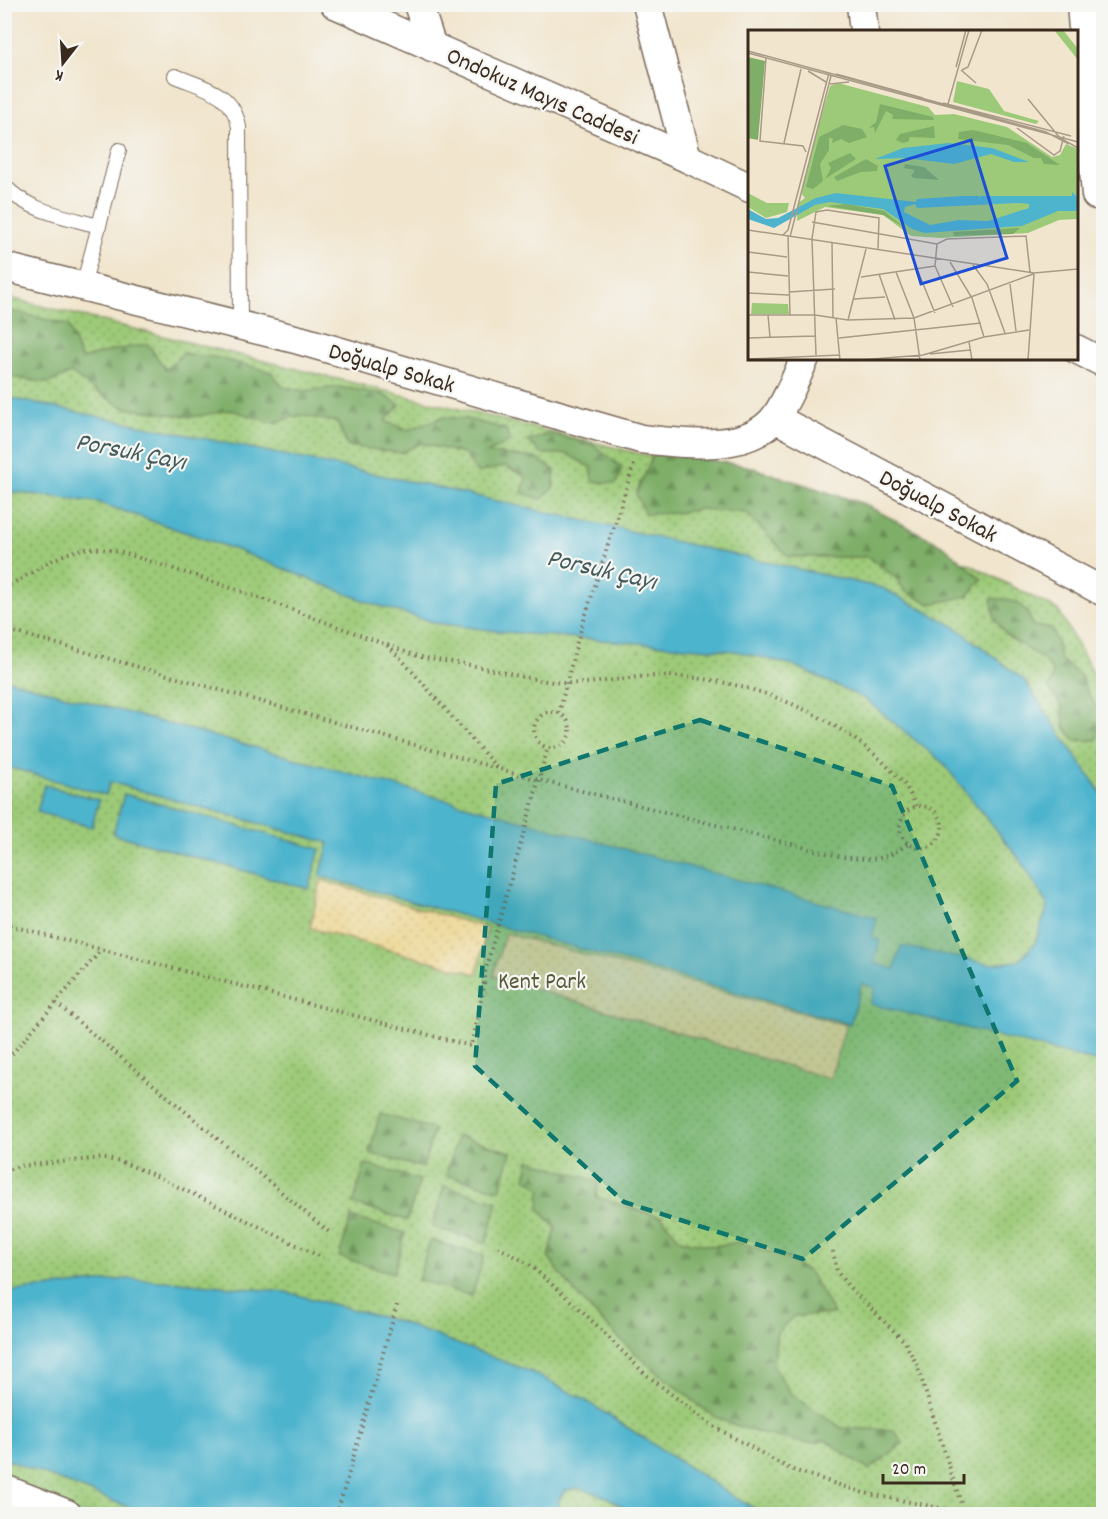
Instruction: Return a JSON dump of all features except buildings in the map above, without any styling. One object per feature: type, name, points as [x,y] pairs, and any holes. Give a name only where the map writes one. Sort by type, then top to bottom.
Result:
[{"type":"street","name":"Ondokuz Mayıs Caddesi","points":[[335,4],[687,158],[748,187]]},
{"type":"street","points":[[418,4],[432,47]]},
{"type":"street","points":[[647,4],[687,158]]},
{"type":"street","points":[[861,4],[864,30]]},
{"type":"street","points":[[1082,4],[1092,194]]},
{"type":"street","name":"Doğualp Sokak","points":[[4,267],[299,340],[641,439],[687,444],[722,443],[755,434],[775,417],[804,360]]},
{"type":"street","points":[[1078,350],[1104,363]]},
{"type":"street","name":"Doğualp Sokak","points":[[775,417],[1104,592]]},
{"type":"street","points":[[4,1489],[67,1515]]},
{"type":"lane","points":[[175,76],[223,96],[237,115],[239,127],[240,325]]},
{"type":"lane","points":[[83,286],[119,150]]},
{"type":"lane","points":[[4,184],[22,201],[37,208],[99,226]]},
{"type":"path","points":[[559,713],[577,642],[629,482]]},
{"type":"path","points":[[4,582],[10,584],[25,578],[41,565],[59,556],[81,549],[104,549],[230,586],[420,656],[533,679],[566,683],[665,676],[693,678],[754,690],[801,708],[836,725],[870,751],[904,784],[916,806]]},
{"type":"path","points":[[4,629],[539,780],[842,857],[871,860],[892,855],[908,844]]},
{"type":"path","points":[[387,645],[497,768]]},
{"type":"path","points":[[547,712],[559,713],[568,720],[571,732],[569,738],[560,746],[548,747],[538,742],[534,730],[537,719],[547,712]]},
{"type":"path","points":[[4,924],[471,1046],[484,986],[484,975],[548,747]]},
{"type":"path","points":[[916,806],[930,808],[936,812],[940,818],[942,831],[935,843],[922,848],[908,844],[901,833],[901,819],[904,813],[916,806]]},
{"type":"path","points":[[4,1063],[102,949]]},
{"type":"path","points":[[56,1003],[330,1233]]},
{"type":"path","points":[[4,1171],[20,1166],[102,1158],[121,1162],[152,1174],[323,1258]]},
{"type":"path","points":[[498,1247],[529,1264],[584,1313],[644,1373],[722,1431],[790,1469],[864,1493],[971,1515]]},
{"type":"path","points":[[833,1251],[837,1272],[905,1342],[913,1357],[964,1513]]},
{"type":"path","points":[[338,1515],[397,1305]]},
{"type":"highlighted area","points":[[700,720],[892,786],[1017,1081],[803,1259],[624,1202],[475,1066],[496,784]]},
{"type":"green space","name":"Kent Park","points":[[5,297],[714,472],[971,565],[1058,610],[1104,693],[1103,1514],[5,1514]]},
{"type":"green space","points":[[4,309],[68,325],[81,359],[148,344],[166,370],[183,353],[219,358],[271,372],[283,387],[304,391],[339,387],[382,394],[400,405],[385,421],[407,430],[443,417],[467,419],[506,429],[510,441],[487,453],[535,458],[555,470],[554,487],[542,499],[522,493],[526,477],[505,466],[477,473],[464,454],[421,443],[401,453],[347,446],[337,422],[299,415],[274,423],[231,410],[192,417],[125,408],[97,392],[71,373],[49,383],[5,376]]},
{"type":"green space","points":[[550,434],[594,445],[622,468],[616,484],[592,481],[592,468],[567,454],[542,454],[528,441]]},
{"type":"green space","points":[[655,451],[747,466],[864,504],[944,546],[982,579],[968,596],[931,604],[906,592],[895,577],[869,557],[789,557],[746,513],[701,509],[645,514],[636,494]]},
{"type":"green space","points":[[991,599],[1013,601],[1027,612],[1033,626],[1051,628],[1057,642],[1060,659],[1081,676],[1088,694],[1103,715],[1097,740],[1075,741],[1064,726],[1062,707],[1049,688],[1053,673],[1044,660],[1006,635],[995,619]]},
{"type":"green space","points":[[380,1114],[434,1129],[423,1168],[369,1153]]},
{"type":"green space","points":[[457,1136],[511,1152],[500,1190],[446,1175]]},
{"type":"green space","points":[[529,1160],[599,1182],[596,1197],[662,1217],[680,1240],[715,1246],[739,1242],[782,1256],[810,1273],[834,1314],[794,1316],[777,1333],[773,1366],[791,1394],[842,1428],[894,1430],[903,1443],[869,1470],[825,1440],[808,1443],[763,1434],[728,1423],[701,1407],[610,1330],[577,1295],[548,1257],[556,1229],[539,1208],[540,1188],[526,1178]]},
{"type":"green space","points":[[365,1164],[420,1180],[407,1220],[353,1204]]},
{"type":"green space","points":[[444,1186],[498,1202],[486,1243],[432,1227]]},
{"type":"green space","points":[[351,1217],[405,1233],[394,1273],[339,1257]]},
{"type":"green space","points":[[430,1240],[484,1256],[472,1296],[418,1280]]},
{"type":"sand","points":[[321,880],[487,928],[477,974],[310,928]]},
{"type":"sand","points":[[505,933],[846,1025],[830,1079],[493,976]]},
{"type":"water","name":"Porsuk Çayı","points":[[5,397],[404,480],[882,588],[954,626],[1024,680],[1103,796],[1103,1063],[870,1004],[875,988],[862,983],[850,1024],[320,876],[329,843],[110,782],[106,795],[5,766],[5,679],[877,918],[872,938],[880,940],[874,963],[894,969],[901,946],[991,964],[1019,961],[1035,943],[1048,906],[1024,865],[943,763],[865,699],[793,665],[735,651],[505,632],[436,623],[373,604],[234,549],[97,502],[5,491]]},
{"type":"water","points":[[44,785],[99,800],[92,827],[37,812]]},
{"type":"water","points":[[124,794],[320,849],[309,889],[113,834]]},
{"type":"water","points":[[127,1279],[286,1292],[400,1322],[531,1372],[585,1400],[739,1500],[765,1514],[634,1514],[607,1497],[580,1488],[566,1490],[559,1498],[560,1514],[146,1514],[5,1459],[5,1292]]}]
